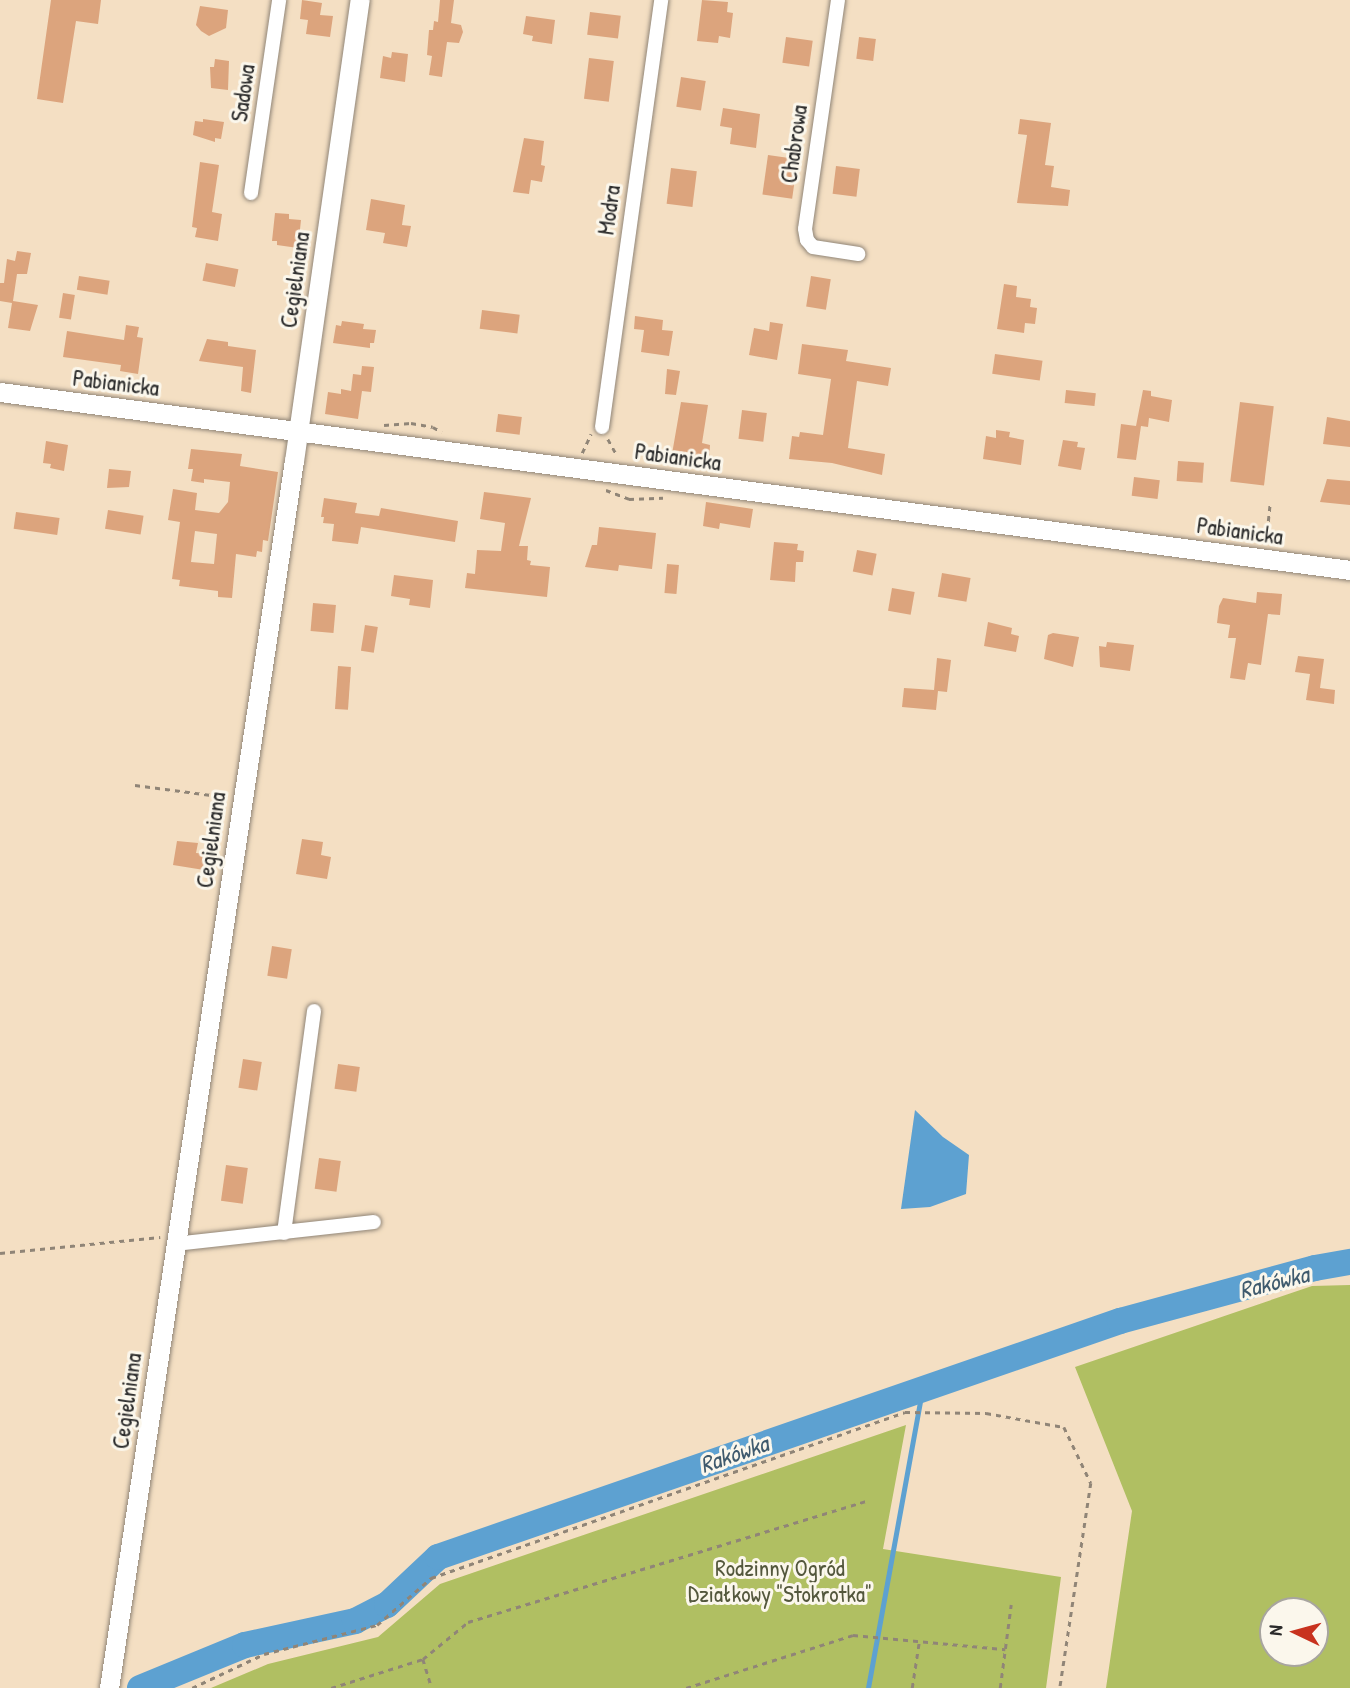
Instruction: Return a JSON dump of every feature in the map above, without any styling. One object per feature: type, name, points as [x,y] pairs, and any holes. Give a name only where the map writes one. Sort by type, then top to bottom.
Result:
[{"type":"street","name":"Sadowa","points":[[251,193],[279,0]]},
{"type":"street","name":"Cegielniana","points":[[109,1688],[360,0]]},
{"type":"street","name":"Modra","points":[[602,426],[661,0]]},
{"type":"street","name":"Chabrowa","points":[[838,0],[805,229],[807,240],[813,247],[858,254]]},
{"type":"street","name":"Pabianicka","points":[[0,392],[1350,570]]},
{"type":"street","points":[[284,1233],[314,1011]]},
{"type":"street","points":[[176,1239],[284,1233],[374,1222]]},
{"type":"path","points":[[582,453],[593,431],[602,426],[618,458]]},
{"type":"path","points":[[1266,544],[1270,503]]},
{"type":"path","points":[[135,785],[241,799]]},
{"type":"path","points":[[0,1253],[176,1239]]},
{"type":"path","points":[[192,1688],[264,1654],[377,1625],[431,1578],[905,1412],[986,1413],[1064,1427],[1091,1483],[1060,1688]]},
{"type":"path","points":[[331,1688],[423,1658],[468,1622],[869,1500]]},
{"type":"path","points":[[1000,1688],[1011,1605]]},
{"type":"path","points":[[688,1688],[853,1636],[1006,1649]]},
{"type":"path","points":[[912,1688],[919,1642]]},
{"type":"path","points":[[423,1658],[432,1688]]},
{"type":"green space","points":[[1350,1285],[1350,1688],[1106,1688],[1132,1511],[1075,1367],[1312,1286]]},
{"type":"green space","name":"Rodzinny Ogród Działkowy \"Stokrotka\"","points":[[906,1425],[883,1549],[1061,1577],[1046,1688],[211,1688],[268,1664],[378,1637],[440,1584]]},
{"type":"water","points":[[915,1110],[943,1137],[969,1155],[966,1194],[930,1207],[901,1209]]},
{"type":"building","points":[[51,0],[101,0],[98,24],[76,21],[63,103],[37,99]]},
{"type":"building","points":[[302,0],[322,3],[320,15],[333,16],[330,37],[306,34],[308,20],[300,19]]},
{"type":"building","points":[[440,0],[454,0],[451,23],[461,25],[463,32],[459,43],[447,42],[442,77],[429,75],[432,56],[427,55],[429,30],[433,30],[434,21],[438,22]]},
{"type":"building","points":[[702,0],[728,2],[727,12],[733,13],[730,38],[719,36],[718,43],[697,41]]},
{"type":"building","points":[[200,6],[228,10],[226,28],[209,36],[201,31],[196,25]]},
{"type":"building","points":[[590,12],[621,16],[618,39],[587,35]]},
{"type":"building","points":[[526,16],[555,20],[552,44],[532,41],[533,36],[523,34]]},
{"type":"building","points":[[786,37],[813,41],[809,67],[782,63]]},
{"type":"building","points":[[859,37],[876,39],[873,61],[856,59]]},
{"type":"building","points":[[392,52],[408,54],[405,82],[380,78],[383,56],[391,58]]},
{"type":"building","points":[[589,58],[614,61],[609,102],[584,99]]},
{"type":"building","points":[[215,59],[229,61],[228,90],[211,88],[210,67],[214,67]]},
{"type":"building","points":[[681,77],[706,81],[701,111],[676,107]]},
{"type":"building","points":[[723,108],[760,114],[756,148],[730,144],[732,128],[720,126]]},
{"type":"building","points":[[203,119],[224,122],[221,139],[215,138],[215,142],[193,135],[195,121],[203,122]]},
{"type":"building","points":[[1020,119],[1051,123],[1045,165],[1054,166],[1051,187],[1070,190],[1068,206],[1017,203],[1027,135],[1018,134]]},
{"type":"building","points":[[524,138],[544,141],[541,165],[545,166],[542,182],[531,180],[529,194],[513,192]]},
{"type":"building","points":[[768,155],[798,159],[792,199],[762,195]]},
{"type":"building","points":[[200,162],[219,165],[212,212],[222,214],[218,241],[195,237],[197,228],[192,227]]},
{"type":"building","points":[[836,166],[860,169],[856,197],[833,194]]},
{"type":"building","points":[[671,168],[697,171],[692,207],[667,204]]},
{"type":"building","points":[[371,199],[405,205],[402,225],[411,226],[407,247],[383,243],[385,233],[366,230]]},
{"type":"building","points":[[275,213],[289,214],[289,219],[301,220],[298,248],[277,245],[277,241],[272,241]]},
{"type":"building","points":[[17,251],[31,253],[27,274],[17,274],[13,301],[38,305],[30,331],[8,328],[12,303],[0,301],[0,283],[4,283],[7,259],[15,261]]},
{"type":"building","points":[[206,263],[238,269],[235,287],[203,281]]},
{"type":"building","points":[[79,276],[110,281],[107,295],[77,290]]},
{"type":"building","points":[[811,276],[831,279],[826,310],[806,307]]},
{"type":"building","points":[[1004,284],[1017,286],[1016,297],[1031,299],[1030,307],[1037,308],[1035,324],[1025,323],[1024,333],[997,329]]},
{"type":"building","points":[[63,293],[75,295],[71,320],[59,318]]},
{"type":"building","points":[[482,310],[520,315],[517,333],[480,329]]},
{"type":"building","points":[[635,316],[663,320],[662,330],[673,331],[669,356],[641,352],[644,330],[634,329]]},
{"type":"building","points":[[342,321],[364,324],[363,329],[376,330],[374,343],[370,343],[370,348],[333,343],[336,325],[341,326]]},
{"type":"building","points":[[770,322],[783,324],[777,360],[749,355],[754,328],[769,331]]},
{"type":"building","points":[[126,325],[139,327],[137,337],[143,338],[138,374],[120,371],[121,365],[63,357],[67,331],[124,340]]},
{"type":"building","points":[[207,339],[228,342],[228,346],[256,350],[251,393],[241,391],[243,367],[199,361]]},
{"type":"building","points":[[802,344],[848,350],[846,361],[891,368],[888,386],[857,381],[848,448],[885,454],[882,475],[832,463],[789,459],[792,436],[799,437],[800,432],[823,435],[831,379],[798,374]]},
{"type":"building","points":[[995,354],[1043,361],[1040,380],[992,374]]},
{"type":"building","points":[[362,366],[374,367],[371,392],[362,391],[358,419],[325,414],[328,392],[341,394],[341,389],[351,391],[353,374],[361,375]]},
{"type":"building","points":[[667,369],[680,371],[676,395],[665,394]]},
{"type":"building","points":[[1066,390],[1096,393],[1094,406],[1065,403]]},
{"type":"building","points":[[1143,390],[1151,391],[1151,396],[1172,400],[1169,422],[1149,418],[1148,427],[1141,426],[1136,460],[1117,458],[1121,424],[1136,426]]},
{"type":"building","points":[[681,402],[708,405],[702,443],[710,445],[709,461],[672,454]]},
{"type":"building","points":[[1240,402],[1274,406],[1264,486],[1230,481]]},
{"type":"building","points":[[742,410],[767,413],[763,442],[738,439]]},
{"type":"building","points":[[498,414],[522,417],[520,435],[496,432]]},
{"type":"building","points":[[1327,417],[1350,421],[1350,447],[1323,444]]},
{"type":"building","points":[[996,430],[1010,432],[1009,437],[1024,440],[1021,465],[983,459],[986,436],[996,438]]},
{"type":"building","points":[[1063,440],[1078,442],[1077,447],[1085,448],[1081,470],[1058,466]]},
{"type":"building","points":[[46,441],[68,445],[64,471],[50,468],[51,464],[43,463]]},
{"type":"building","points":[[191,449],[242,454],[240,466],[278,472],[268,541],[263,540],[262,552],[257,551],[256,557],[236,554],[232,598],[218,597],[218,591],[179,586],[180,580],[172,579],[180,522],[168,520],[173,489],[197,493],[195,510],[219,513],[228,502],[230,482],[204,479],[204,483],[191,481],[193,469],[188,469]],"holes":[[[195,531],[217,534],[214,564],[191,562]]]},
{"type":"building","points":[[1178,461],[1204,463],[1203,483],[1177,481]]},
{"type":"building","points":[[109,469],[131,471],[129,487],[107,488]]},
{"type":"building","points":[[1134,477],[1160,480],[1157,499],[1132,496]]},
{"type":"building","points":[[1327,479],[1350,481],[1350,505],[1320,502]]},
{"type":"building","points":[[484,492],[531,498],[519,546],[528,546],[527,560],[531,561],[530,565],[550,567],[547,597],[465,588],[467,573],[475,574],[477,550],[501,551],[505,523],[480,519]]},
{"type":"building","points":[[324,498],[357,503],[355,513],[379,516],[381,508],[458,521],[455,542],[361,527],[358,544],[332,541],[334,524],[323,523],[324,517],[321,517]]},
{"type":"building","points":[[706,502],[753,509],[750,528],[720,523],[719,529],[703,526]]},
{"type":"building","points":[[108,510],[144,516],[141,534],[105,529]]},
{"type":"building","points":[[16,512],[60,518],[57,535],[14,529]]},
{"type":"building","points":[[599,527],[656,533],[652,569],[619,565],[618,571],[585,567],[592,545],[597,545]]},
{"type":"building","points":[[774,542],[798,544],[797,550],[804,551],[803,562],[796,562],[795,582],[770,580]]},
{"type":"building","points":[[857,550],[877,554],[872,575],[853,572]]},
{"type":"building","points":[[667,564],[679,565],[676,594],[664,593]]},
{"type":"building","points":[[942,573],[971,578],[966,602],[938,597]]},
{"type":"building","points":[[394,575],[433,580],[430,608],[409,605],[410,599],[391,596]]},
{"type":"building","points":[[892,588],[915,592],[911,615],[888,611]]},
{"type":"building","points":[[1257,592],[1282,594],[1280,615],[1268,614],[1261,665],[1248,663],[1245,680],[1230,678],[1236,638],[1228,638],[1230,625],[1217,623],[1219,606],[1223,598],[1256,603]]},
{"type":"building","points":[[313,603],[336,605],[333,633],[311,631]]},
{"type":"building","points":[[988,622],[1012,628],[1011,634],[1019,636],[1016,652],[984,646]]},
{"type":"building","points":[[365,625],[378,627],[374,653],[361,651]]},
{"type":"building","points":[[1053,633],[1079,637],[1073,667],[1044,659],[1048,635]]},
{"type":"building","points":[[1107,642],[1134,645],[1130,671],[1100,667],[1099,646],[1106,647]]},
{"type":"building","points":[[1298,656],[1324,659],[1320,688],[1335,690],[1334,704],[1306,700],[1310,674],[1295,672]]},
{"type":"building","points":[[937,658],[951,660],[947,692],[938,691],[936,710],[902,707],[904,688],[934,690]]},
{"type":"building","points":[[338,666],[351,667],[348,710],[335,709]]},
{"type":"building","points":[[302,839],[323,842],[321,855],[331,857],[327,879],[296,874]]},
{"type":"building","points":[[177,841],[198,843],[196,853],[207,854],[204,870],[173,865]]},
{"type":"building","points":[[272,946],[292,949],[287,979],[267,976]]},
{"type":"building","points":[[243,1059],[262,1062],[257,1091],[238,1088]]},
{"type":"building","points":[[338,1064],[360,1067],[356,1092],[335,1089]]},
{"type":"building","points":[[319,1158],[341,1161],[336,1192],[315,1189]]},
{"type":"building","points":[[226,1165],[248,1168],[243,1204],[221,1201]]},
{"type":"waterway","name":"Rakówka","points":[[140,1688],[245,1645],[355,1621],[387,1605],[438,1557],[1120,1321],[1315,1268],[1350,1262]]},
{"type":"waterway","points":[[868,1688],[922,1391]]}]
